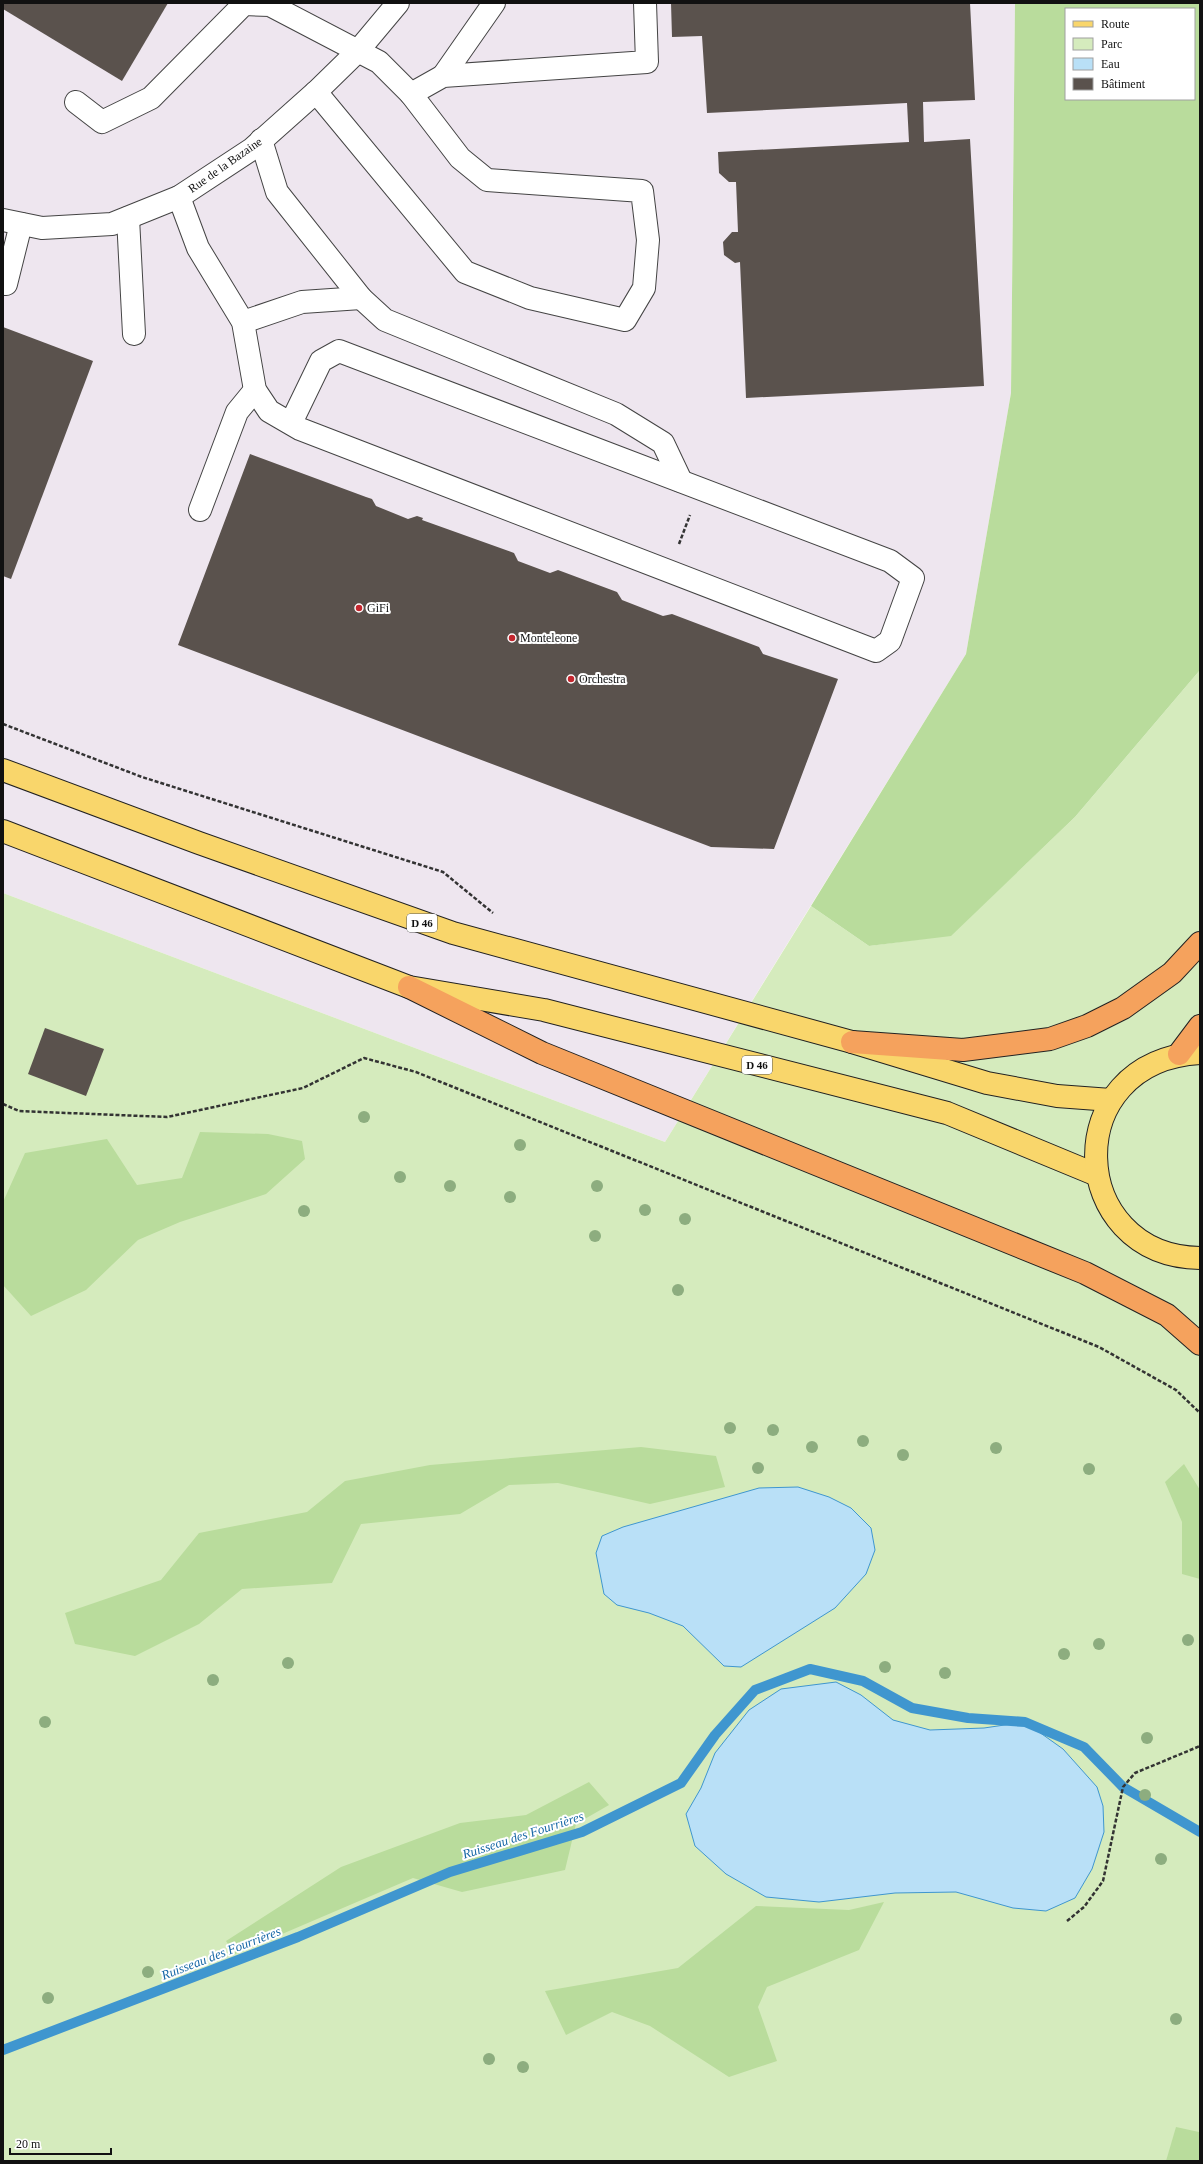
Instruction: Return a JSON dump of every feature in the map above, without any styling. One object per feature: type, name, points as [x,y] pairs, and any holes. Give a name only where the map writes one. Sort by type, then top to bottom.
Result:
[{"type":"highway","points":[[852,1042],[963,1050],[1050,1039],[1087,1026],[1123,1008],[1172,973],[1200,944]]},
{"type":"highway","points":[[409,987],[542,1054],[1085,1273],[1167,1315],[1200,1344]]},
{"type":"highway","points":[[1189,1054],[1200,1026]]},
{"type":"main road","name":"D 46","points":[[3,770],[199,843],[453,934],[852,1042],[987,1083],[1057,1096],[1112,1100]]},
{"type":"main road","name":"D 46","points":[[3,831],[409,987],[544,1010],[947,1113],[1097,1175]]},
{"type":"main road","points":[[1189,1054],[1152,1063],[1129,1078],[1112,1100],[1100,1123],[1095,1149],[1097,1175],[1107,1204],[1126,1230],[1152,1248],[1182,1258],[1200,1258]]},
{"type":"street","name":"Rue de la Bazaine","points":[[12,222],[42,228],[112,224],[179,197],[252,149],[316,92],[357,52],[398,3]]},
{"type":"street","points":[[443,76],[494,3]]},
{"type":"street","points":[[411,94],[443,76],[648,62],[645,3]]},
{"type":"street","points":[[76,102],[102,122],[152,98],[244,4],[270,5],[357,52],[380,62],[411,94],[460,158],[487,180],[642,190],[648,240],[644,288],[625,320],[530,298],[465,272],[316,92]]},
{"type":"street","points":[[261,140],[277,192],[361,298],[385,320],[616,414],[664,443],[690,484]]},
{"type":"street","points":[[179,197],[198,248],[243,322],[255,390],[269,411],[291,423],[308,432],[876,650],[890,642],[913,578],[890,561],[339,351],[321,361],[291,423]]},
{"type":"street","points":[[128,218],[134,334]]},
{"type":"street","points":[[6,284],[12,222]]},
{"type":"street","points":[[243,322],[302,302],[361,298]]},
{"type":"street","points":[[200,510],[237,412],[255,390]]},
{"type":"path","points":[[669,571],[690,484]]},
{"type":"path","points":[[3,724],[142,777],[443,872],[494,914]]},
{"type":"path","points":[[3,1104],[19,1111],[167,1117],[303,1088],[364,1058],[408,1070],[1099,1347],[1176,1390],[1200,1414]]},
{"type":"path","points":[[1067,1921],[1084,1907],[1103,1880],[1123,1787],[1135,1773],[1200,1746]]},
{"type":"shaded area","points":[[3,3],[1015,3],[1011,393],[966,654],[665,1142],[3,893]]},
{"type":"green space","points":[[1015,3],[1200,3],[1200,670],[1075,817],[951,936],[869,946],[811,906],[966,654],[1011,393]]},
{"type":"green space","points":[[1200,670],[1200,2161],[3,2161],[3,893],[665,1142],[811,906],[869,946],[951,935],[1075,817]]},
{"type":"green space","points":[[200,1132],[268,1134],[302,1141],[305,1159],[266,1194],[180,1222],[138,1240],[86,1290],[31,1316],[3,1285],[3,1202],[25,1153],[107,1139],[137,1185],[182,1178]]},
{"type":"green space","points":[[641,1447],[716,1456],[725,1487],[650,1504],[558,1483],[509,1485],[460,1514],[361,1524],[332,1583],[242,1589],[199,1624],[135,1656],[75,1644],[65,1613],[161,1580],[199,1533],[307,1512],[345,1481],[430,1465]]},
{"type":"green space","points":[[1184,1464],[1200,1490],[1200,1579],[1182,1574],[1182,1522],[1165,1482]]},
{"type":"green space","points":[[589,1782],[609,1805],[576,1824],[565,1870],[462,1892],[413,1878],[235,1954],[226,1941],[341,1867],[460,1823],[526,1815]]},
{"type":"green space","points":[[884,1902],[859,1950],[767,1987],[758,2007],[777,2061],[729,2077],[650,2026],[612,2012],[566,2035],[545,1991],[678,1968],[756,1906],[849,1910]]},
{"type":"green space","points":[[1176,2127],[1199,2132],[1200,2161],[1166,2161]]},
{"type":"water","points":[[798,1487],[829,1497],[851,1508],[871,1528],[875,1550],[866,1574],[835,1608],[741,1667],[724,1666],[683,1626],[649,1613],[617,1605],[604,1594],[596,1553],[602,1536],[623,1527],[759,1488]]},
{"type":"water","points":[[836,1682],[861,1695],[893,1720],[930,1730],[984,1728],[1025,1722],[1063,1749],[1097,1787],[1103,1806],[1104,1832],[1092,1869],[1075,1898],[1046,1911],[1013,1908],[956,1892],[895,1893],[819,1902],[766,1897],[726,1874],[695,1846],[686,1814],[701,1788],[715,1753],[749,1710],[781,1689]]},
{"type":"building","points":[[3,3],[168,3],[122,81],[3,9]]},
{"type":"building","points":[[671,3],[970,3],[975,100],[923,102],[924,142],[970,139],[984,386],[746,398],[740,262],[735,263],[724,255],[723,242],[732,232],[738,232],[736,182],[729,182],[719,173],[718,152],[909,142],[907,103],[707,113],[702,36],[672,37]]},
{"type":"building","points":[[3,327],[93,361],[11,579],[3,576]]},
{"type":"building","points":[[250,454],[372,499],[376,506],[408,519],[417,516],[423,518],[422,520],[514,553],[518,561],[550,573],[558,570],[617,592],[622,600],[663,616],[672,614],[759,647],[763,654],[838,679],[774,849],[711,847],[178,645]]},
{"type":"building","points":[[45,1028],[104,1049],[86,1096],[28,1074]]},
{"type":"waterway","name":"Ruisseau des Fourrières","points":[[3,2050],[298,1937],[450,1872],[582,1832],[681,1783],[715,1735],[755,1690],[810,1669],[863,1681],[912,1708],[968,1718],[1025,1722],[1084,1747],[1123,1787],[1200,1832]]},
{"type":"place","name":"GiFi","points":[[359,608]]},
{"type":"place","name":"Monteleone","points":[[512,638]]},
{"type":"place","name":"Orchestra","points":[[571,679]]}]
